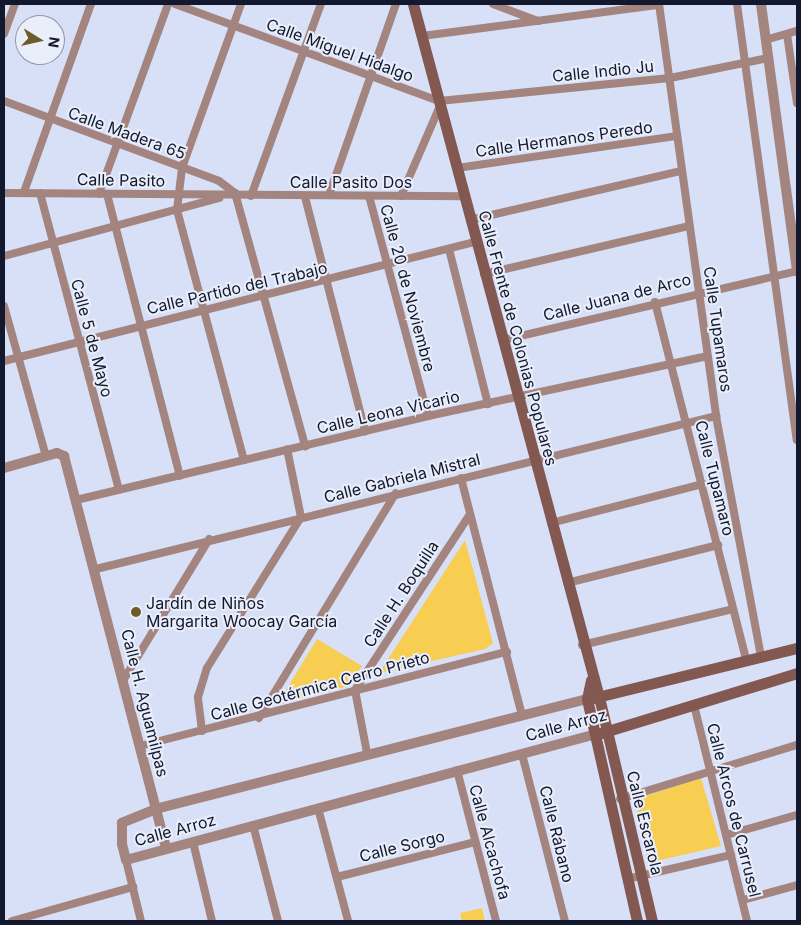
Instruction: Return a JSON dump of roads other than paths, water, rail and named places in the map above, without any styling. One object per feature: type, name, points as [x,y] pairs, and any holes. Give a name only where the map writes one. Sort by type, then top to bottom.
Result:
[{"type":"main road","name":"Calle Frente de Colonias Populares","points":[[413,4],[535,460],[591,680],[599,697],[607,732]]},
{"type":"main road","name":"Calle Arroz","points":[[587,699],[797,648]]},
{"type":"main road","name":"Calle Arroz","points":[[594,735],[797,673]]},
{"type":"main road","name":"Calle Frente de Colonias Populares","points":[[591,680],[587,699],[594,735]]},
{"type":"main road","name":"Calle Escarola","points":[[607,732],[652,921]]},
{"type":"main road","name":"Calle Escarola","points":[[594,735],[608,803],[637,921]]},
{"type":"street","points":[[4,34],[14,4]]},
{"type":"street","points":[[24,192],[48,118],[91,4]]},
{"type":"street","points":[[168,4],[116,145],[103,194],[116,227],[180,476]]},
{"type":"street","name":"Calle Miguel Hidalgo","points":[[175,4],[440,103]]},
{"type":"street","points":[[241,4],[182,168],[177,210],[244,460]]},
{"type":"street","points":[[251,196],[320,4]]},
{"type":"street","points":[[329,196],[368,75],[396,4]]},
{"type":"street","points":[[493,4],[538,21]]},
{"type":"street","points":[[422,36],[496,29],[538,21],[659,4]]},
{"type":"street","name":"Calle Tupamaros","points":[[659,4],[716,416],[761,657]]},
{"type":"street","points":[[737,4],[776,275],[797,440]]},
{"type":"street","points":[[760,4],[797,271]]},
{"type":"street","points":[[766,40],[797,31]]},
{"type":"street","points":[[788,34],[797,101]]},
{"type":"street","name":"Calle Indio Ju","points":[[440,103],[670,78],[768,58]]},
{"type":"street","name":"Calle Madera 65","points":[[4,101],[116,145],[219,181],[238,196]]},
{"type":"street","points":[[401,196],[440,103]]},
{"type":"street","name":"Calle Hermanos Peredo","points":[[457,168],[676,136]]},
{"type":"street","points":[[470,220],[681,171]]},
{"type":"street","name":"Calle Pasito","points":[[4,193],[238,196]]},
{"type":"street","name":"Calle 5 de Mayo","points":[[40,193],[52,244],[119,490]]},
{"type":"street","points":[[4,256],[228,195]]},
{"type":"street","points":[[238,196],[305,446]]},
{"type":"street","name":"Calle Pasito Dos","points":[[238,196],[464,196]]},
{"type":"street","name":"Calle 20 de Noviembre","points":[[369,196],[386,266],[428,416]]},
{"type":"street","points":[[305,197],[365,431]]},
{"type":"street","points":[[484,274],[689,226]]},
{"type":"street","name":"Calle Partido del Trabajo","points":[[4,361],[142,324],[326,281],[476,242]]},
{"type":"street","points":[[448,249],[488,404]]},
{"type":"street","name":"Calle Juana de Arco","points":[[503,340],[698,290],[797,271]]},
{"type":"street","name":"Calle Tupamaro","points":[[656,302],[688,423],[746,660]]},
{"type":"street","points":[[4,306],[46,456],[4,468]]},
{"type":"street","name":"Calle Leona Vicario","points":[[76,500],[428,416],[707,356]]},
{"type":"street","name":"Calle Gabriela Mistral","points":[[96,569],[209,538],[716,416]]},
{"type":"street","points":[[202,731],[198,697],[207,668],[301,517],[286,449]]},
{"type":"street","name":"Calle H. Aguamilpas","points":[[46,456],[57,453],[64,456],[96,569],[166,848]]},
{"type":"street","points":[[461,478],[522,715]]},
{"type":"street","points":[[551,523],[703,484]]},
{"type":"street","points":[[259,718],[396,493]]},
{"type":"street","name":"Calle H. Boquilla","points":[[355,690],[470,514]]},
{"type":"street","points":[[124,678],[209,538]]},
{"type":"street","points":[[567,584],[718,545]]},
{"type":"street","points":[[582,645],[733,609]]},
{"type":"street","name":"Calle Geotérmica Cerro Prieto","points":[[140,746],[259,718],[355,690],[507,652]]},
{"type":"street","points":[[355,690],[367,753]]},
{"type":"street","name":"Calle Arroz","points":[[587,699],[367,753],[156,809],[122,822],[126,860],[457,770],[594,735]]},
{"type":"street","name":"Calle Arcos de Carrusel","points":[[694,705],[743,900],[745,921]]},
{"type":"street","points":[[608,803],[797,745]]},
{"type":"street","name":"Calle Rábano","points":[[522,754],[565,921]]},
{"type":"street","name":"Calle Alcachofa","points":[[457,770],[496,921]]},
{"type":"street","points":[[318,808],[348,921]]},
{"type":"street","points":[[726,835],[797,815]]},
{"type":"street","points":[[253,825],[278,921]]},
{"type":"street","points":[[193,842],[212,921]]},
{"type":"street","name":"Calle Sorgo","points":[[337,877],[475,842]]},
{"type":"street","points":[[627,879],[731,855]]},
{"type":"street","points":[[126,860],[141,921]]},
{"type":"street","points":[[743,900],[797,885]]},
{"type":"street","points":[[12,921],[133,887]]},
{"type":"place","name":"Jardín de Niños Margarita Woocay García","points":[[136,612]]}]
